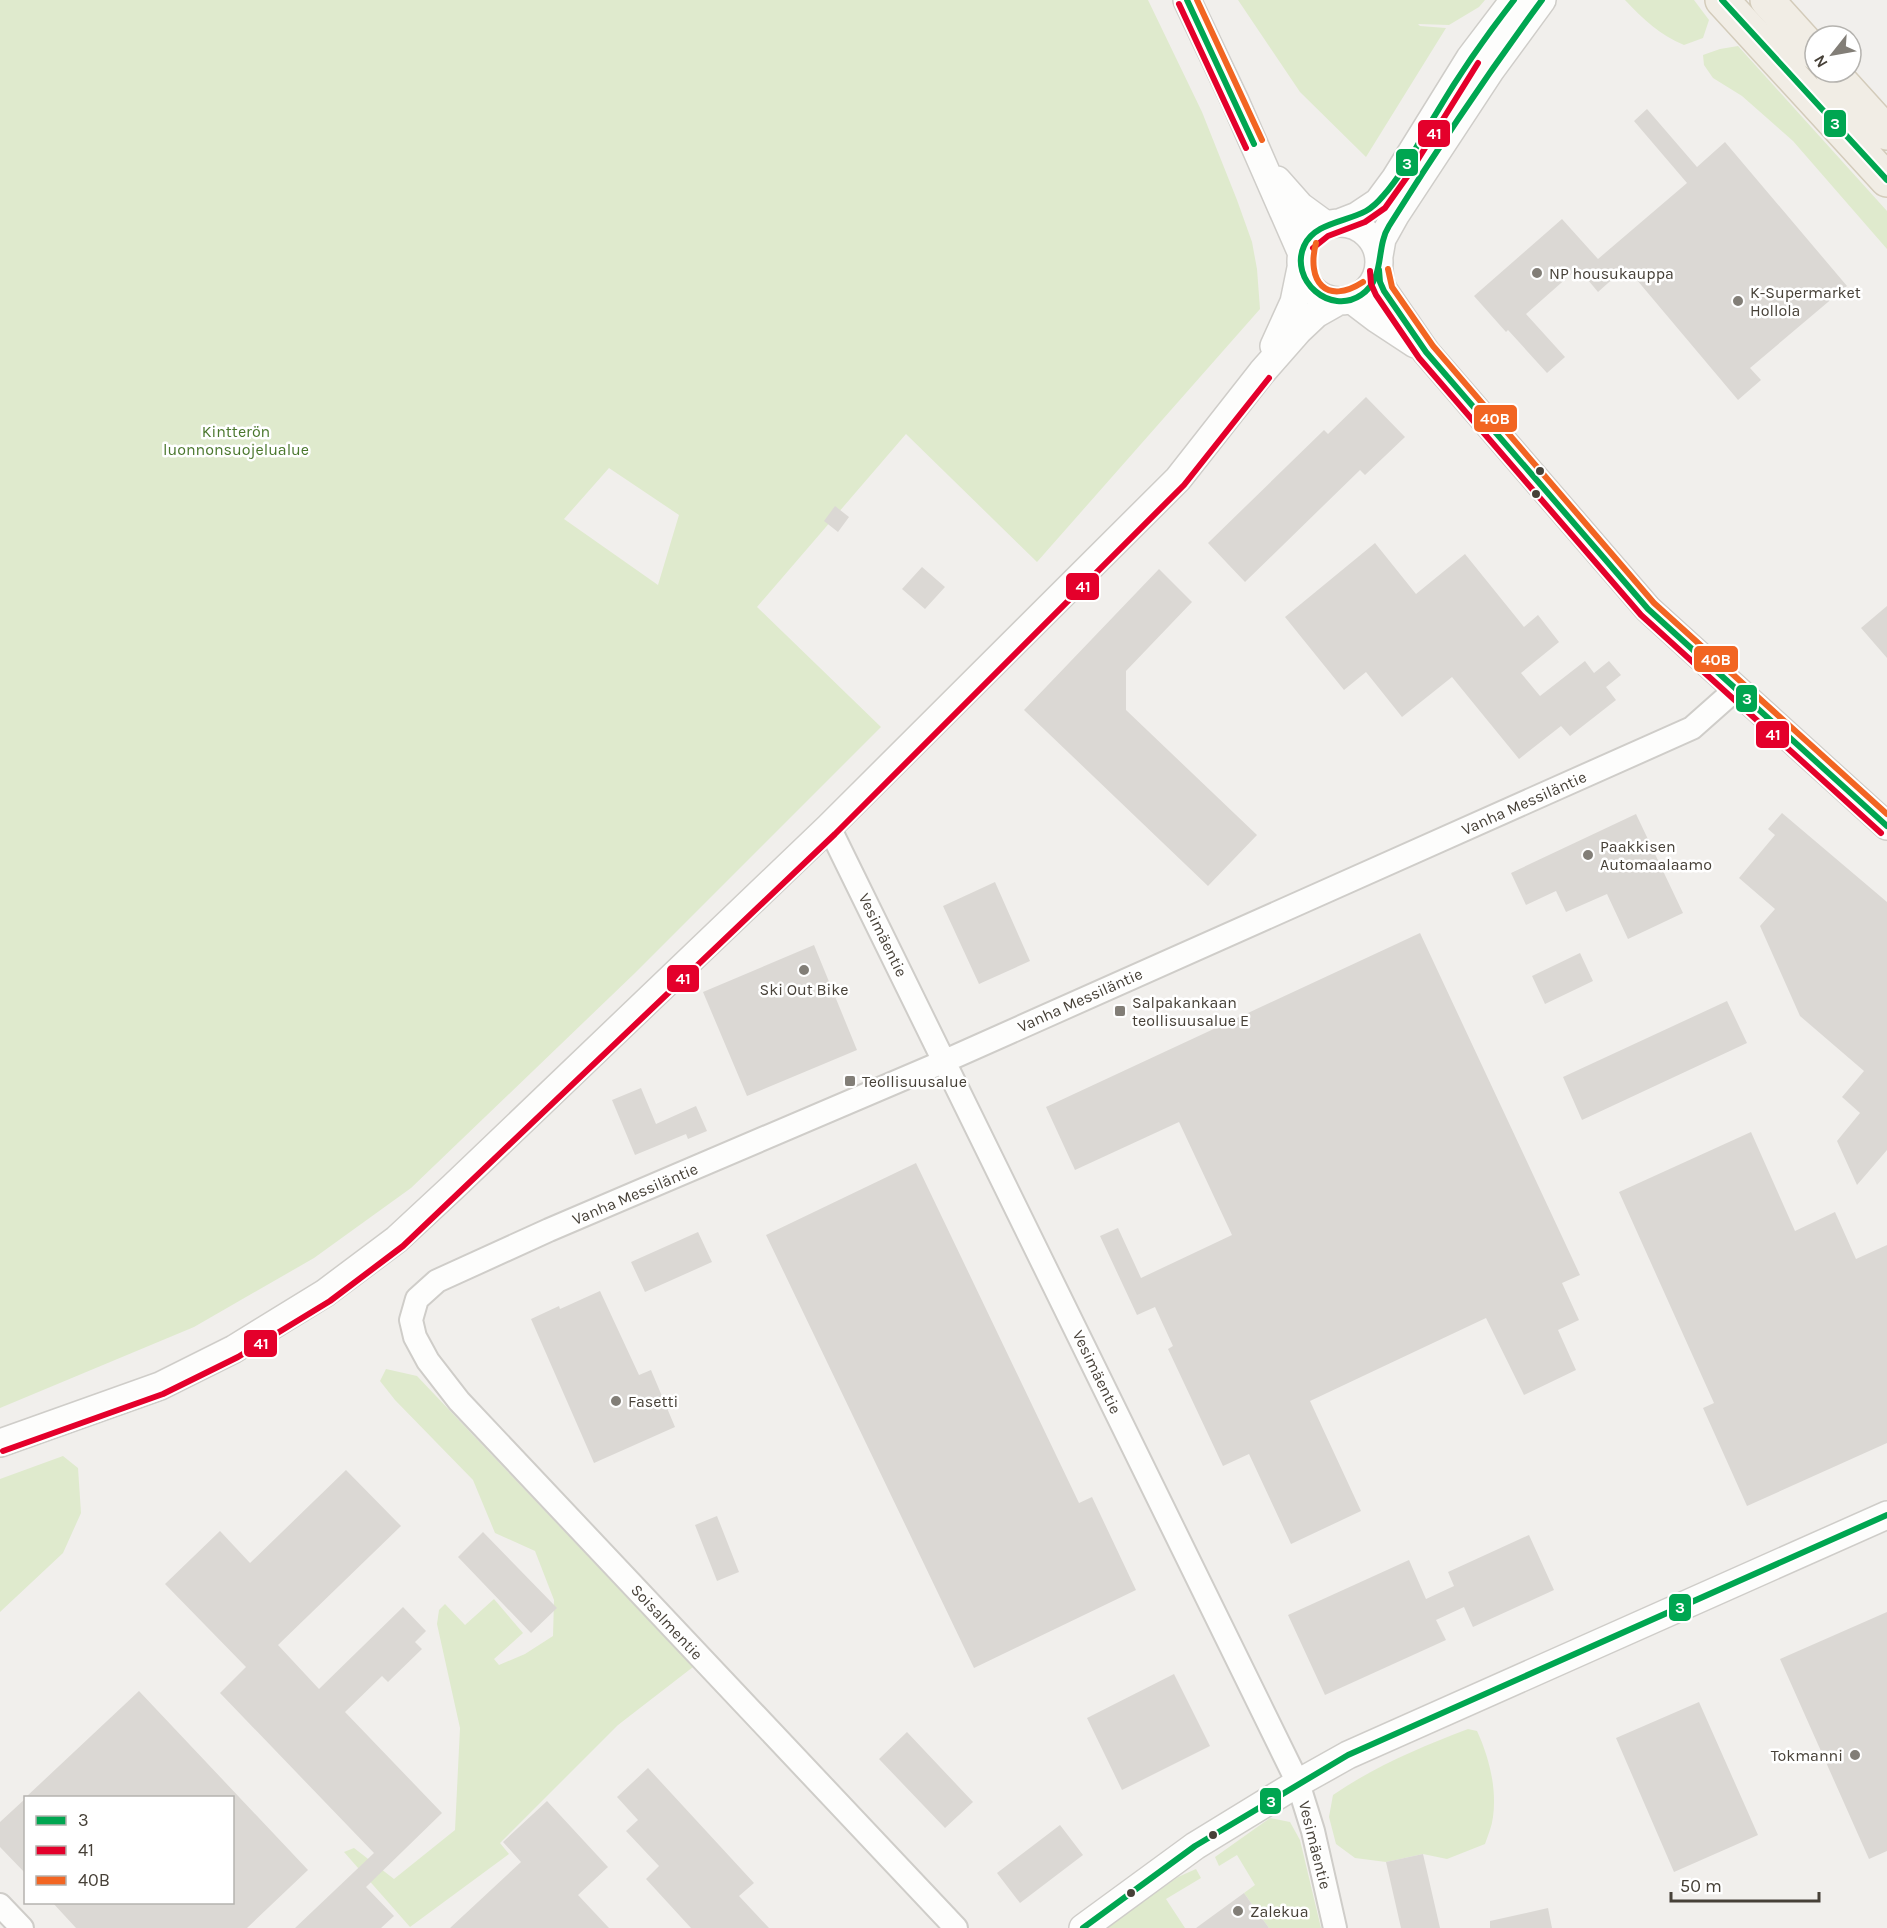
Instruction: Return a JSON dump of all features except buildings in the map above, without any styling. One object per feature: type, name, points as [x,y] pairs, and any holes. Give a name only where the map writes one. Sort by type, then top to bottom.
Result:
[{"type":"main road","points":[[1722,0],[1887,180]]},
{"type":"main road","points":[[1767,0],[1803,40]]},
{"type":"main road","points":[[1843,84],[1887,133]]},
{"type":"street","points":[[1187,0],[1254,144],[1301,261],[1305,281],[1326,299],[1346,301],[1426,352]]},
{"type":"street","points":[[1262,372],[1294,302],[1307,241],[1315,232],[1357,216],[1377,202],[1395,179],[1470,58],[1514,0]]},
{"type":"street","points":[[0,1443],[160,1386],[234,1349],[325,1293],[397,1239],[453,1187],[829,826],[1178,478],[1262,372],[1305,323],[1325,308],[1368,290],[1373,284],[1379,263],[1382,239],[1391,222],[1490,71],[1542,0]]},
{"type":"street","points":[[1254,144],[1273,176],[1307,212],[1332,224],[1350,224],[1360,228],[1369,236],[1376,245],[1380,282],[1384,291],[1426,352],[1648,609],[1887,826]]},
{"type":"street","name":"Vanha Messiläntie","points":[[417,1299],[437,1281],[549,1230],[945,1061],[1692,728],[1736,688]]},
{"type":"street","name":"Vesimäentie","points":[[829,826],[1298,1783],[1313,1831],[1335,1928]]},
{"type":"street","name":"Soisalmentie","points":[[417,1299],[411,1320],[415,1337],[428,1361],[459,1401],[956,1928]]},
{"type":"street","points":[[1083,1928],[1195,1846],[1348,1755],[1887,1515]]},
{"type":"street","points":[[0,1905],[22,1928]]},
{"type":"green space","name":"Kintterön luonnonsuojelualue","points":[[0,0],[1148,0],[1202,112],[1237,200],[1252,242],[1260,309],[1037,562],[906,434],[757,607],[881,727],[635,973],[411,1188],[314,1258],[194,1327],[0,1408]],"holes":[[[609,468],[679,515],[658,585],[564,519]]]},
{"type":"green space","points":[[1238,0],[1485,0],[1479,7],[1449,25],[1418,24],[1446,28],[1366,157],[1300,92]]},
{"type":"green space","points":[[1625,0],[1694,0],[1709,20],[1703,38],[1684,45],[1675,41],[1652,26]]},
{"type":"green space","points":[[1738,46],[1887,211],[1887,249],[1793,141],[1742,96],[1713,78],[1704,65],[1703,55]]},
{"type":"green space","points":[[386,1369],[417,1376],[693,1667],[618,1725],[500,1843],[509,1854],[410,1927],[344,1852],[354,1848],[394,1879],[455,1830],[460,1728],[437,1624],[439,1610],[445,1604],[465,1625],[494,1599],[523,1633],[494,1659],[499,1665],[525,1654],[553,1636],[554,1600],[535,1551],[495,1533],[473,1480],[395,1400],[380,1381]]},
{"type":"green space","points":[[63,1456],[78,1468],[81,1513],[63,1553],[0,1612],[0,1479]]},
{"type":"green space","points":[[1468,1729],[1477,1731],[1485,1751],[1493,1784],[1493,1817],[1485,1844],[1447,1859],[1423,1854],[1386,1862],[1355,1858],[1336,1844],[1329,1817],[1333,1795],[1399,1758]]},
{"type":"green space","points":[[1270,1818],[1290,1822],[1300,1840],[1321,1928],[1269,1928],[1244,1893],[1255,1885],[1237,1855],[1219,1866],[1215,1857]]},
{"type":"green space","points":[[1196,1869],[1201,1878],[1166,1899],[1185,1928],[1105,1928],[1178,1877]]},
{"type":"transit line","name":"3","points":[[1187,0],[1254,144]]},
{"type":"transit line","name":"40B","points":[[1197,0],[1262,140]]},
{"type":"transit line","name":"3","points":[[1514,0],[1464,69],[1405,166],[1381,198],[1366,211],[1331,224],[1315,232],[1309,238],[1304,246],[1301,259],[1302,271],[1307,282],[1325,298],[1337,301],[1349,300],[1361,295],[1369,288],[1377,272],[1382,244],[1389,226],[1463,112],[1542,0]]},
{"type":"transit line","name":"3","points":[[1722,0],[1887,180]]},
{"type":"transit line","name":"41","points":[[1179,4],[1246,148]]},
{"type":"transit line","name":"41","points":[[1313,248],[1328,236],[1365,222],[1385,208],[1478,63]]},
{"type":"transit line","name":"40B","points":[[1316,243],[1314,268],[1322,286],[1329,290],[1339,291],[1350,289],[1363,282]]},
{"type":"transit line","name":"40B","points":[[1388,269],[1392,287],[1433,346],[1654,603],[1887,814]]},
{"type":"transit line","name":"3","points":[[1379,270],[1380,282],[1384,291],[1426,352],[1648,609],[1887,826]]},
{"type":"transit line","name":"41","points":[[1370,271],[1371,284],[1376,295],[1419,358],[1641,615],[1881,833]]},
{"type":"transit line","name":"41","points":[[3,1451],[163,1394],[238,1357],[330,1301],[403,1246],[835,834],[1184,485],[1269,378]]},
{"type":"transit line","name":"3","points":[[1083,1928],[1195,1846],[1348,1755],[1887,1515]]},
{"type":"place","name":"NP housukauppa","points":[[1537,273]]},
{"type":"place","name":"K-Supermarket Hollola","points":[[1738,301]]},
{"type":"place","name":"Paakkisen Automaalaamo","points":[[1588,855]]},
{"type":"place","name":"Ski Out Bike","points":[[804,970]]},
{"type":"place","name":"Salpakankaan teollisuusalue E","points":[[1120,1011]]},
{"type":"place","name":"Teollisuusalue","points":[[850,1081]]},
{"type":"place","name":"Fasetti","points":[[616,1401]]},
{"type":"place","name":"Tokmanni","points":[[1855,1755]]},
{"type":"place","name":"Zalekua","points":[[1238,1911]]}]
